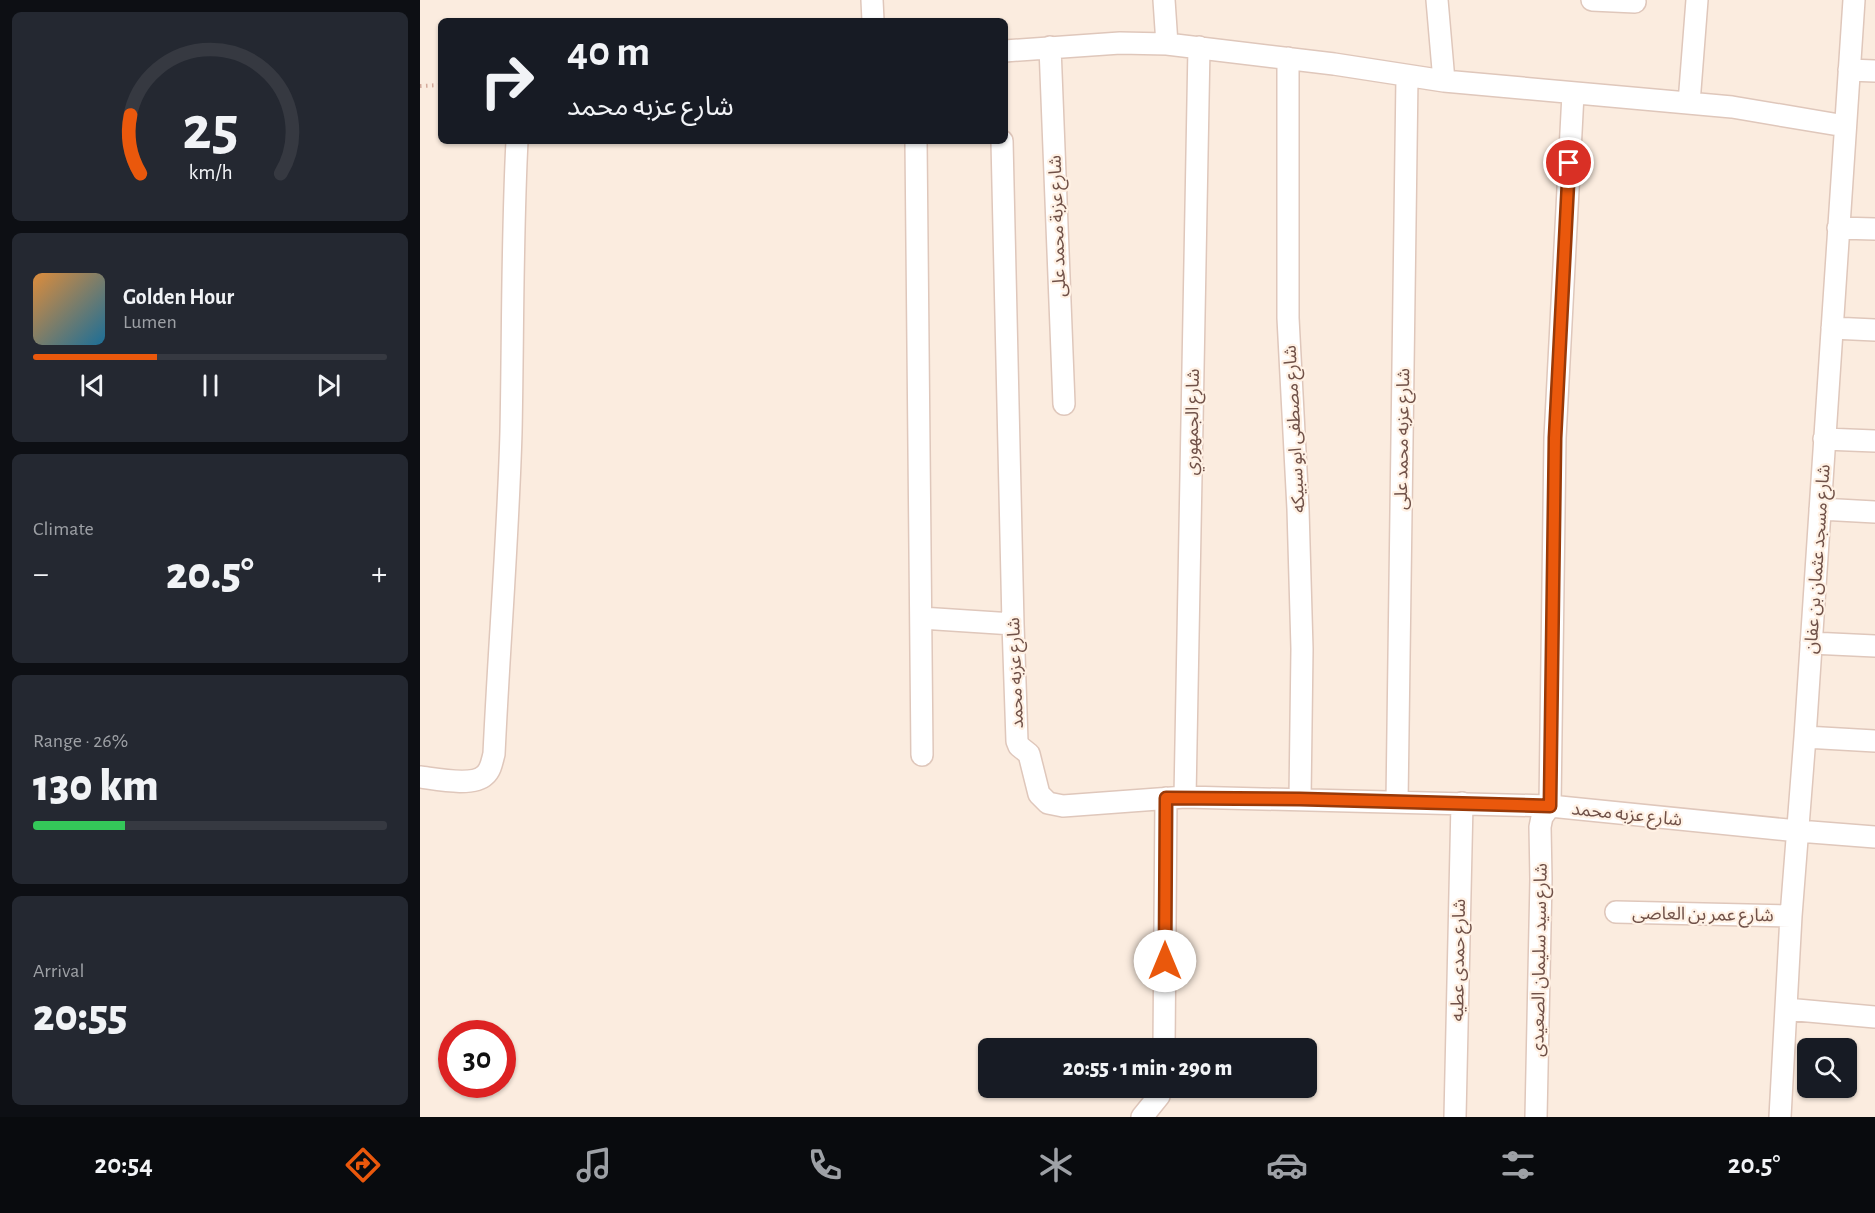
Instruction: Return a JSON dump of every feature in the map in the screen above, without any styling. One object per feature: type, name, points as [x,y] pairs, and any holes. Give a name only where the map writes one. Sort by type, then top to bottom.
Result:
[{"type":"street","points":[[872,0],[873,18]]},
{"type":"street","points":[[1164,0],[1167,44]]},
{"type":"street","points":[[1437,0],[1444,81]]},
{"type":"street","points":[[1592,0],[1635,2]]},
{"type":"street","points":[[1689,103],[1697,0]]},
{"type":"street","name":"شارع مسجد عثمان بن عفان","points":[[1780,1117],[1791,916],[1854,0]]},
{"type":"street","points":[[1008,51],[1120,43],[1167,44],[1288,58],[1444,81],[1732,107],[1845,126]]},
{"type":"street","name":"شارع عزبة محمد على","points":[[1050,47],[1064,404]]},
{"type":"street","name":"شارع الجمهوري","points":[[1164,1038],[1175,798],[1199,47]]},
{"type":"street","name":"شارع مصطفى ابو سبيكه","points":[[1288,58],[1288,318],[1298,510],[1302,649],[1300,799]]},
{"type":"street","points":[[1849,70],[1875,71]]},
{"type":"street","name":"شارع عزبه محمد على","points":[[1397,802],[1407,76]]},
{"type":"street","name":"شارع سيد سليمان الصعيدى","points":[[1536,1117],[1540,826],[1545,810],[1550,806],[1555,438],[1573,94]]},
{"type":"street","points":[[420,777],[469,781],[480,779],[491,766],[494,754],[498,661],[506,569],[517,144]]},
{"type":"street","points":[[916,144],[922,755]]},
{"type":"street","name":"شارع عزبه محمد","points":[[1002,144],[1017,743],[1030,756],[1039,794],[1048,803],[1063,806],[1175,798],[1550,806],[1875,837]]},
{"type":"street","points":[[1838,228],[1875,229]]},
{"type":"street","points":[[1832,328],[1875,330]]},
{"type":"street","points":[[1824,439],[1875,441]]},
{"type":"street","points":[[1820,509],[1875,512]]},
{"type":"street","points":[[921,618],[1013,624]]},
{"type":"street","points":[[1811,643],[1875,646]]},
{"type":"street","points":[[1805,737],[1875,741]]},
{"type":"street","name":"شارع حمدى عطيه","points":[[1455,1117],[1462,803]]},
{"type":"street","name":"شارع عمر بن العاصى","points":[[1616,912],[1791,916]]},
{"type":"street","points":[[1786,1009],[1875,1017]]},
{"type":"street","points":[[1142,1117],[1157,1098]]},
{"type":"path","points":[[420,86],[438,85]]},
{"type":"route","points":[[1165,961],[1166,798],[1550,806],[1555,438],[1569,163]]}]
